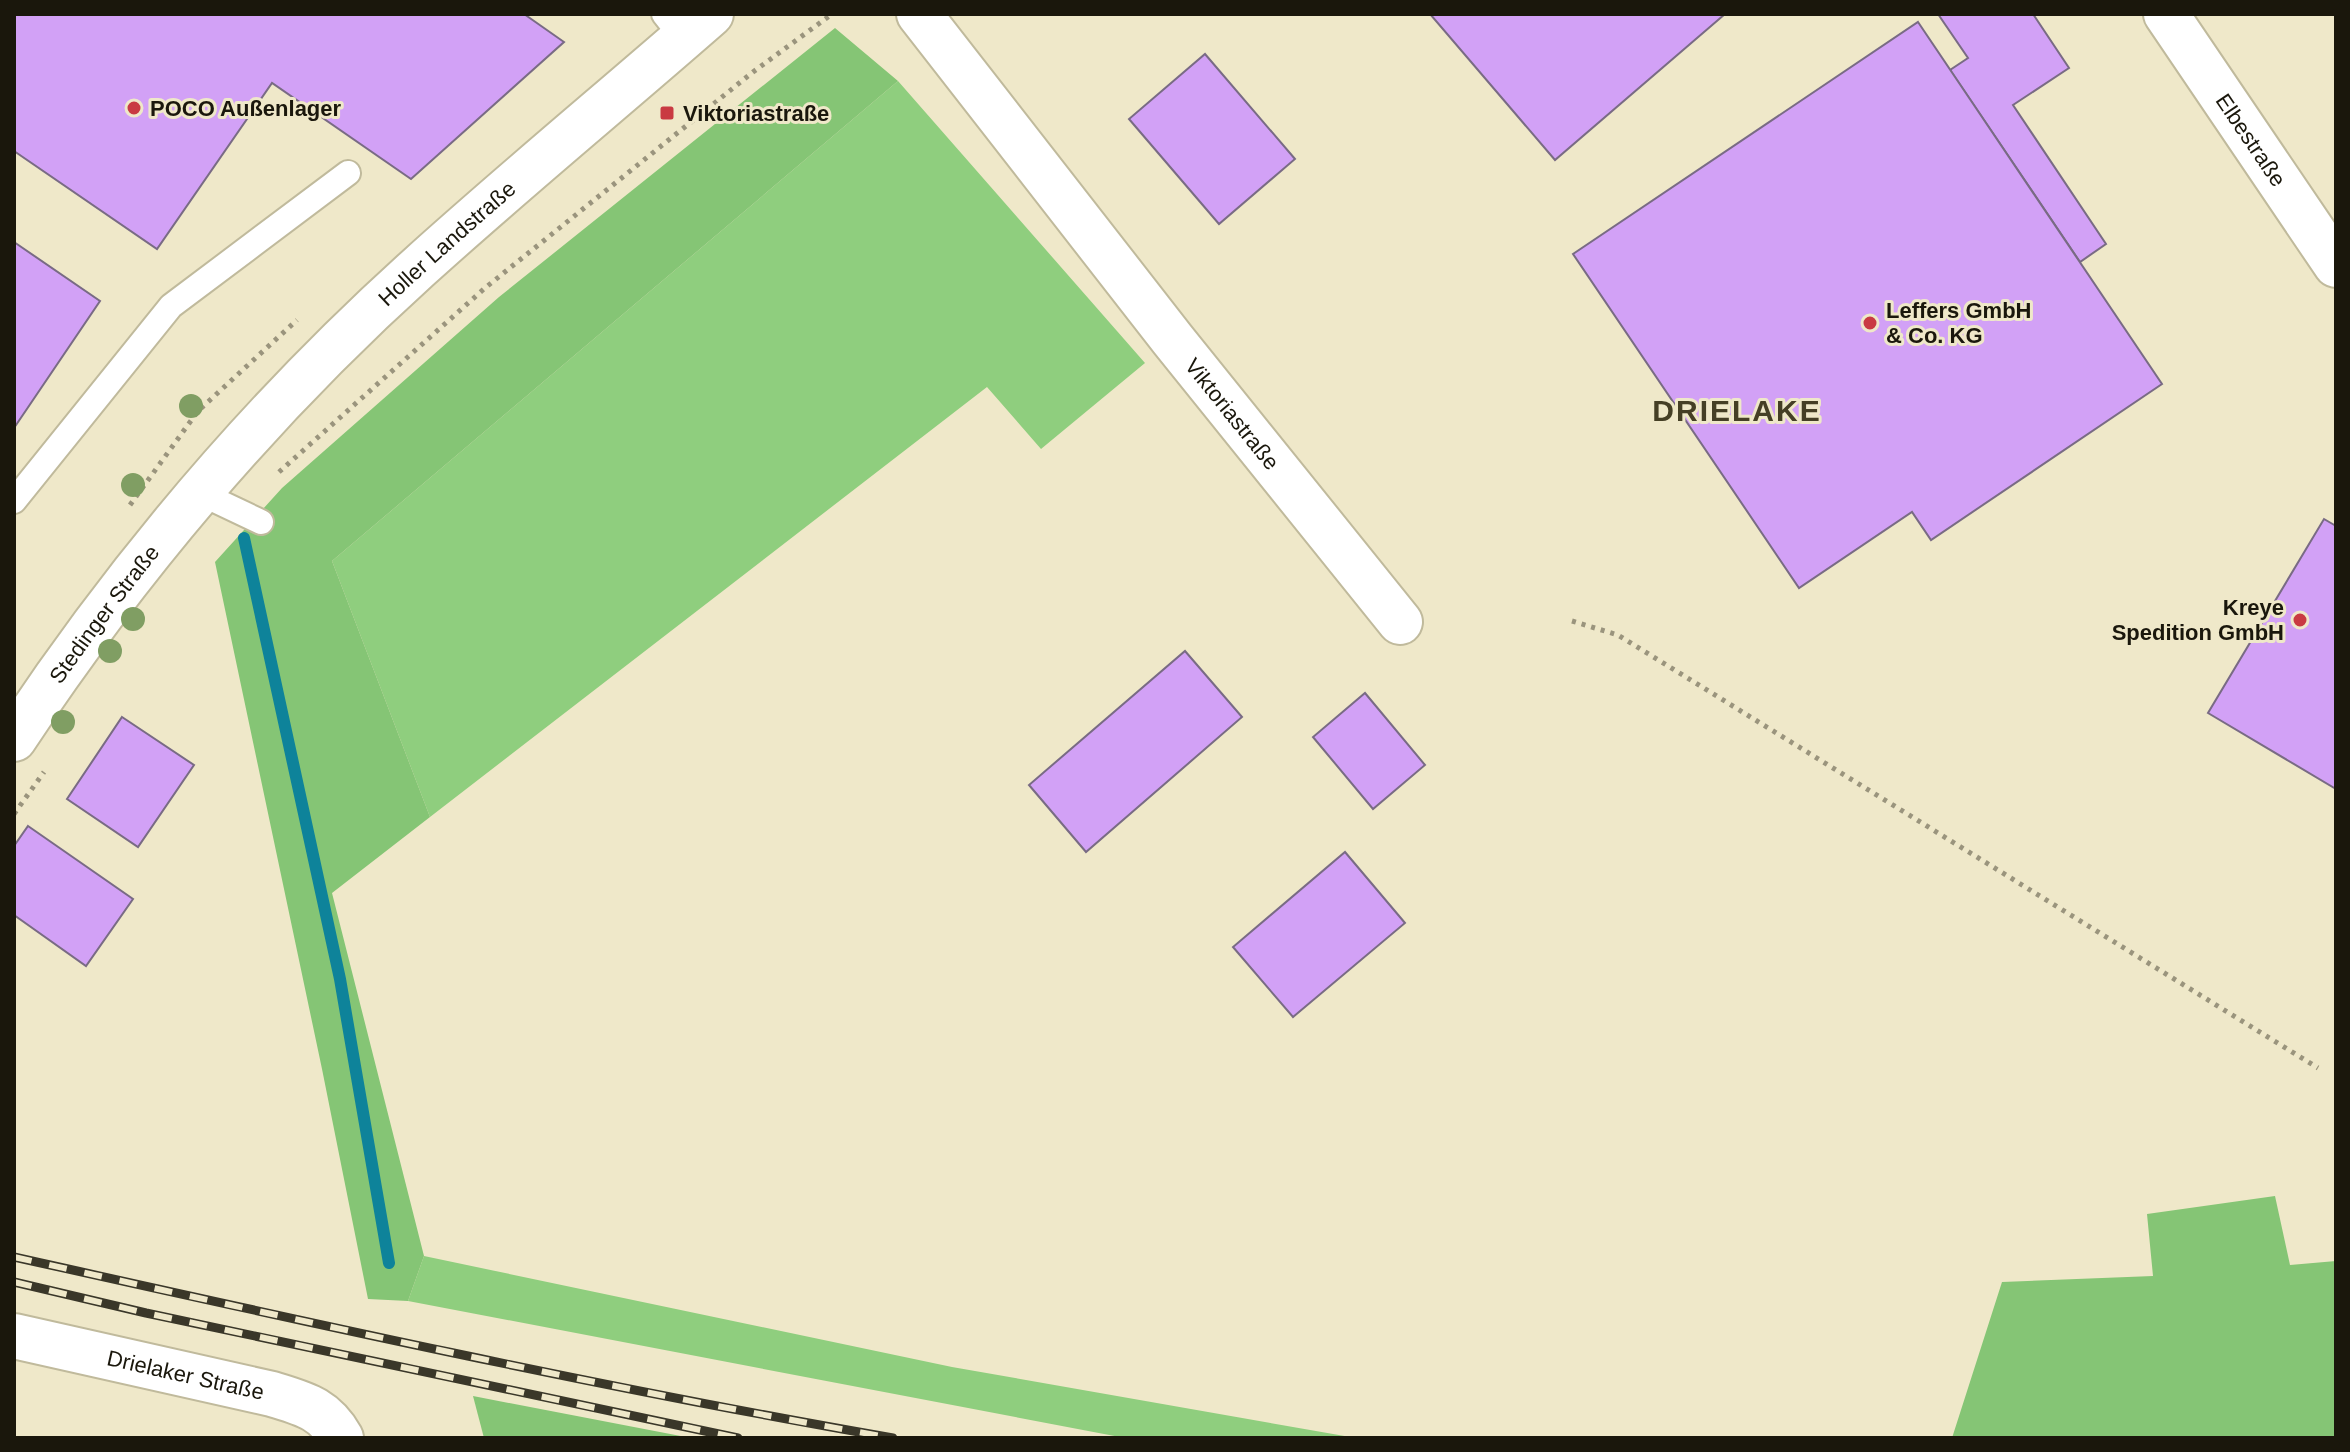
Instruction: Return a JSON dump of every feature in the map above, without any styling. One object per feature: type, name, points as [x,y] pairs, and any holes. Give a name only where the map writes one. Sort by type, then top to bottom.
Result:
[{"type":"street","name":"Viktoriastraße","points":[[919,14],[1173,340],[1400,622]]},
{"type":"street","name":"Elbestraße","points":[[2166,14],[2336,265]]},
{"type":"street","name":"Holler Landstraße","points":[[218,501],[291,393],[417,269],[686,22]]},
{"type":"street","name":"Stedinger Straße","points":[[14,739],[109,606],[218,501]]},
{"type":"street","name":"Drielaker Straße","points":[[14,1336],[299,1402],[318,1409],[341,1438]]},
{"type":"lane","points":[[14,501],[171,306],[348,173]]},
{"type":"lane","points":[[218,501],[261,522]]},
{"type":"path","points":[[218,501],[753,72],[832,14]]},
{"type":"path","points":[[1572,621],[1618,635],[2318,1068]]},
{"type":"green space","points":[[835,28],[898,81],[332,561],[430,817],[332,893],[424,1256],[408,1301],[368,1299],[215,562],[282,488],[499,297]]},
{"type":"green space","points":[[898,81],[1145,363],[1041,449],[987,387],[430,817],[332,561]]},
{"type":"green space","points":[[2275,1196],[2290,1265],[2336,1261],[2336,1438],[1952,1438],[2002,1282],[2153,1276],[2147,1214]]},
{"type":"green space","points":[[424,1256],[952,1367],[1356,1438],[1125,1438],[408,1301]]},
{"type":"green space","points":[[473,1396],[691,1438],[484,1438]]},
{"type":"building","name":"POCO Außenlager","points":[[14,14],[524,14],[564,42],[411,179],[272,83],[157,249],[14,151]]},
{"type":"building","points":[[1430,14],[1725,14],[1555,160]]},
{"type":"building","points":[[1938,14],[2033,14],[2069,68],[2013,105],[2106,244],[2080,262],[1950,70],[1968,58]]},
{"type":"building","name":"Leffers GmbH & Co. KG","points":[[1918,22],[2162,384],[1931,540],[1912,512],[1799,588],[1573,254]]},
{"type":"building","points":[[1205,54],[1295,159],[1219,224],[1129,119]]},
{"type":"building","points":[[14,242],[100,301],[14,428]]},
{"type":"building","name":"Kreye Spedition GmbH","points":[[2324,519],[2336,526],[2336,789],[2208,713]]},
{"type":"building","points":[[1185,651],[1242,717],[1086,852],[1029,785]]},
{"type":"building","points":[[1365,693],[1425,765],[1373,809],[1313,737]]},
{"type":"building","points":[[122,717],[194,765],[138,847],[67,799]]},
{"type":"building","points":[[28,826],[133,899],[86,966],[14,915],[14,846]]},
{"type":"building","points":[[1345,852],[1405,923],[1293,1017],[1233,947]]},
{"type":"waterway","points":[[244,538],[340,979],[389,1263]]},
{"type":"railway","points":[[14,1257],[562,1375],[893,1438]]},
{"type":"railway","points":[[14,1282],[146,1313],[738,1438]]},
{"type":"place","name":"POCO Außenlager","points":[[134,108]]},
{"type":"place","name":"Viktoriastraße","points":[[667,113]]},
{"type":"place","name":"Leffers GmbH & Co. KG","points":[[1870,323]]},
{"type":"place","name":"Kreye Spedition GmbH","points":[[2300,620]]},
{"type":"district","name":"DRIELAKE","points":[[1737,410]]}]
